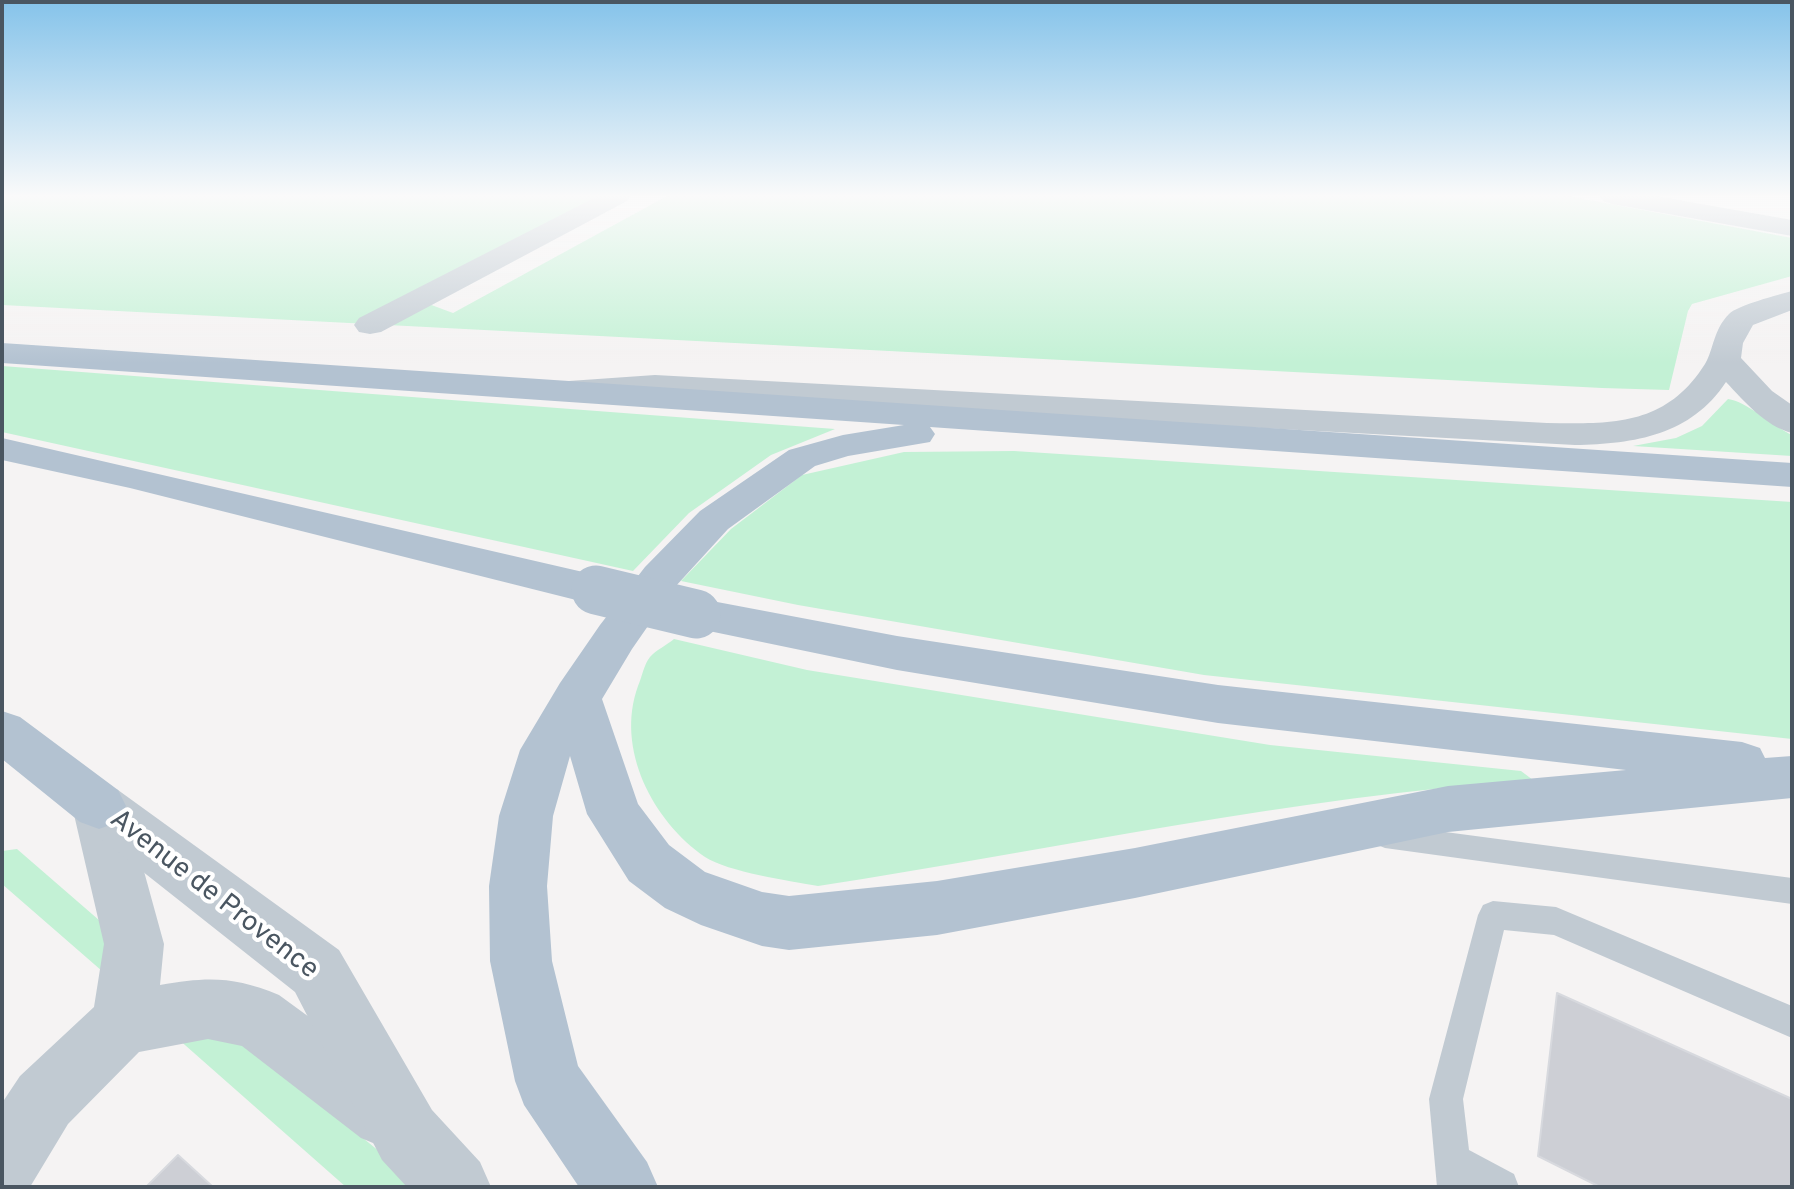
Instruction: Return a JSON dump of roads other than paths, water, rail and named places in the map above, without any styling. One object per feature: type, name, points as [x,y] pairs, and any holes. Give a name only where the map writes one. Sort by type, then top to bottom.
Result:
[{"type":"main road","points":[[2,353],[507,390],[1792,475]]},
{"type":"main road","points":[[622,1187],[548,1081],[521,961],[518,886],[526,816],[546,750],[616,637],[674,560],[714,520],[759,486],[802,458],[843,446],[1003,422]]},
{"type":"main road","points":[[2,449],[131,477],[696,614],[897,653],[1218,704],[1792,769]]},
{"type":"main road","points":[[577,696],[614,814],[649,863],[685,890],[722,906],[762,919],[789,923],[937,908],[1135,873],[1448,809],[1792,777]]},
{"type":"main road","points":[[2,731],[99,806]]},
{"type":"street","points":[[370,325],[511,251]]},
{"type":"street","points":[[507,390],[655,385],[1515,432],[1620,435],[1669,420],[1699,397],[1725,360],[1727,345],[1741,319],[1792,300]]},
{"type":"street","points":[[1725,360],[1760,398],[1792,422]]},
{"type":"street","points":[[99,806],[134,944],[123,1023]]},
{"type":"street","name":"Avenue de Provence","points":[[99,806],[317,971],[407,1135],[455,1187]]},
{"type":"street","points":[[2,1166],[44,1100],[123,1023],[208,1008],[256,1017],[371,1101],[407,1135]]},
{"type":"lane","points":[[1343,831],[1792,891]]},
{"type":"lane","points":[[1501,1187],[1453,1174],[1446,1099],[1493,915],[1556,921],[1792,1022]]}]
